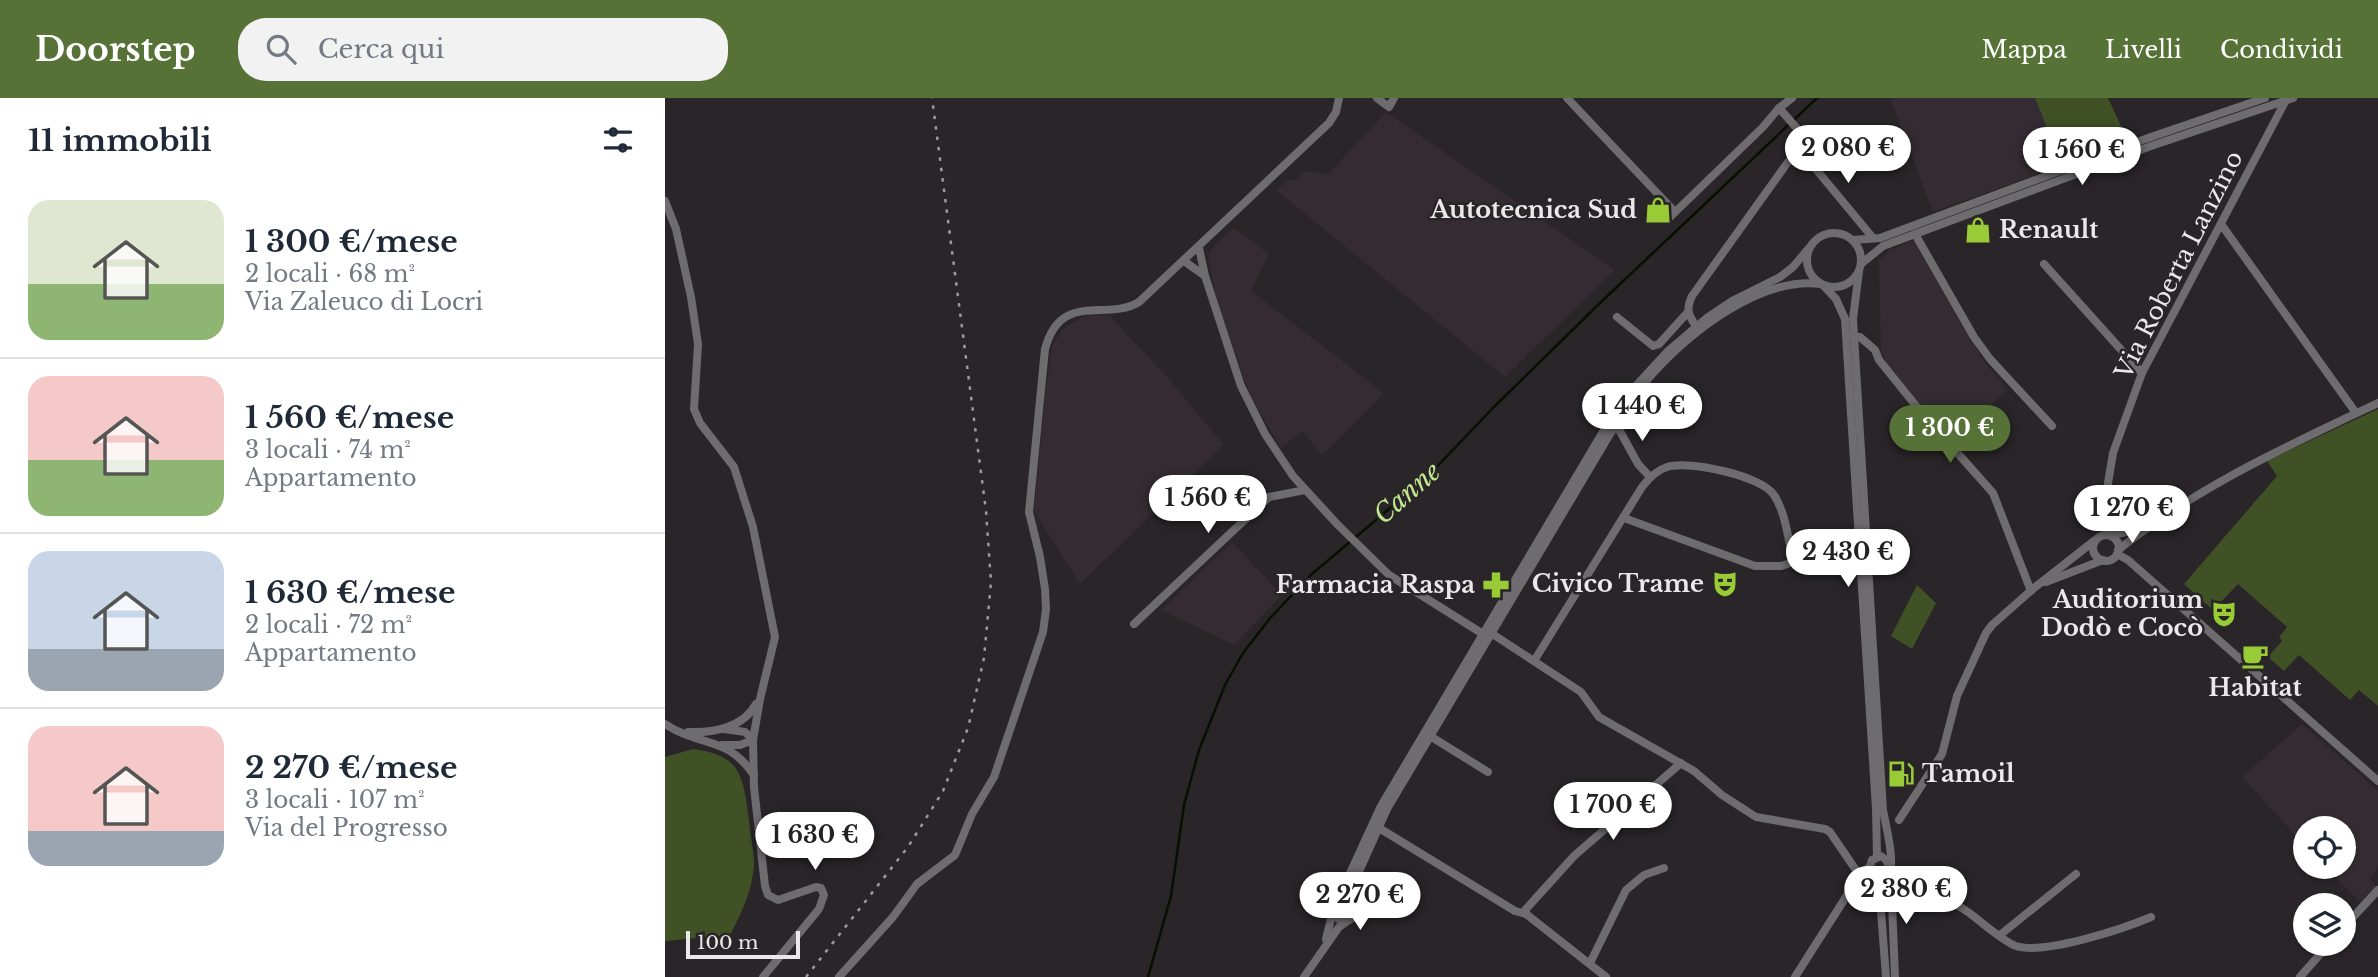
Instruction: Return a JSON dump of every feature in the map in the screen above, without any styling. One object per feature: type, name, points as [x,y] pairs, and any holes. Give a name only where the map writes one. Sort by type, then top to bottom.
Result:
[{"type":"street","points":[[839,977],[893,917],[917,884],[955,855],[972,814],[994,777],[1043,632],[1045,589],[1029,512],[1045,349],[1050,333],[1059,322],[1084,310],[1132,306],[1184,261],[1329,123],[1336,112],[1339,98]]},
{"type":"street","points":[[1377,98],[1389,107],[1395,98]]},
{"type":"street","points":[[1567,98],[1672,215],[1782,111],[1792,98]]},
{"type":"street","points":[[1853,240],[1880,238],[2148,138],[2265,98]]},
{"type":"street","points":[[1325,946],[1333,911],[1381,806],[1616,424],[1654,373],[1712,322],[1735,307],[1783,285],[1798,282],[1840,287],[1854,278],[1860,267],[1883,246],[2151,146],[2289,99]]},
{"type":"street","name":"Via Roberta Lanzino","points":[[2107,535],[2108,483],[2113,453],[2142,373],[2289,99]]},
{"type":"street","points":[[1696,326],[1688,312],[1692,296],[1788,162],[1800,150],[1803,142],[1801,133],[1782,111]]},
{"type":"street","points":[[1800,150],[1873,238]]},
{"type":"street","points":[[665,201],[678,241],[698,345],[694,409],[700,423],[734,467],[753,527],[775,637],[753,740],[754,775],[768,895],[778,901],[816,887],[821,888],[824,895],[818,909],[763,977]]},
{"type":"street","points":[[2221,223],[2356,413]]},
{"type":"street","points":[[1304,977],[1339,927],[1352,920],[1356,913],[1352,901],[1352,887],[1387,809],[1619,408],[1650,368],[1696,326],[1732,301],[1780,277],[1793,267],[1814,241],[1829,233],[1838,232],[1853,240],[1859,247],[1860,267],[1853,319],[1886,824],[1889,836],[1895,977]]},
{"type":"street","points":[[1915,234],[1974,337],[1990,359],[2052,426]]},
{"type":"street","points":[[1199,247],[1227,350],[1250,407],[1265,434],[1305,490],[1371,559],[1419,596],[1581,692],[1599,717],[1694,771],[1722,795],[1756,817],[1825,829],[1860,876]]},
{"type":"street","points":[[1795,977],[1860,876],[1877,856],[1845,319],[1836,299],[1814,279],[1807,264],[1809,248]]},
{"type":"street","points":[[1184,261],[1205,276]]},
{"type":"street","points":[[2044,264],[2142,373]]},
{"type":"street","points":[[1617,317],[1653,346],[1659,344],[1688,312]]},
{"type":"street","points":[[1854,337],[1860,337],[1875,350],[1879,360],[1921,412],[1987,483],[1996,498],[2032,589]]},
{"type":"street","points":[[2032,589],[2111,559],[2147,526],[2225,477],[2378,403]]},
{"type":"street","points":[[1616,424],[1638,464],[1650,477]]},
{"type":"street","points":[[1534,662],[1650,477],[1668,466],[1698,466],[1766,485],[1779,505],[1794,562]]},
{"type":"street","points":[[1134,624],[1269,498],[1305,490]]},
{"type":"street","points":[[1624,518],[1755,566],[1781,566],[1859,542]]},
{"type":"street","points":[[1889,836],[1942,754],[1957,696],[1992,625],[2032,589],[2095,541],[2107,535],[2122,535],[2147,526]]},
{"type":"street","points":[[2107,535],[2117,543],[2117,552],[2378,780]]},
{"type":"street","points":[[2095,541],[2094,553],[2103,560]]},
{"type":"street","points":[[722,729],[753,711],[760,699]]},
{"type":"street","points":[[665,724],[675,731],[721,745],[745,761],[754,775]]},
{"type":"street","points":[[675,731],[722,729],[745,732],[753,740]]},
{"type":"street","points":[[1430,736],[1488,772]]},
{"type":"street","points":[[721,745],[740,745],[753,740]]},
{"type":"street","points":[[1526,914],[1526,909],[1574,856],[1681,764]]},
{"type":"street","points":[[1875,840],[1886,824],[1899,820]]},
{"type":"street","points":[[1379,828],[1515,912],[1526,914],[1606,977]]},
{"type":"street","points":[[1877,856],[1887,860],[1891,874],[1887,884],[1879,885]]},
{"type":"street","points":[[1870,866],[1872,878],[1879,885],[1886,977]]},
{"type":"street","points":[[1590,963],[1626,890],[1644,876],[1664,867]]},
{"type":"street","points":[[1891,874],[1944,899],[2018,947],[2043,946],[2122,929],[2151,917]]},
{"type":"street","points":[[2000,935],[2076,874]]},
{"type":"street","points":[[1851,890],[1859,883],[1872,878]]},
{"type":"street","points":[[2356,914],[2378,890]]},
{"type":"street","points":[[1338,901],[1352,901]]},
{"type":"street","points":[[1333,911],[1336,918],[1346,922]]},
{"type":"street","points":[[2299,977],[2318,956]]},
{"type":"shaded area","points":[[1890,98],[2035,98],[2062,165],[1933,212]]},
{"type":"shaded area","points":[[1386,112],[1615,270],[1505,377],[1276,190],[1288,180],[1295,180],[1304,171],[1328,174]]},
{"type":"shaded area","points":[[1234,228],[1269,254],[1251,291],[1384,393],[1322,455],[1302,431],[1281,448],[1251,398],[1217,301],[1208,256],[1216,243]]},
{"type":"shaded area","points":[[1914,240],[1983,360],[2008,390],[1951,440],[1889,368],[1881,351],[1879,260],[1890,250]]},
{"type":"shaded area","points":[[1109,315],[1168,378],[1224,445],[1080,584],[1034,511],[1046,389],[1052,347],[1062,329],[1085,316]]},
{"type":"shaded area","points":[[1232,542],[1282,595],[1234,645],[1161,610]]},
{"type":"shaded area","points":[[2302,724],[2378,791],[2378,868],[2369,878],[2376,886],[2361,903],[2356,898],[2356,893],[2351,893],[2338,879],[2356,879],[2356,816],[2293,816],[2293,833],[2242,777]]},
{"type":"green space","points":[[2035,98],[2108,98],[2128,141],[2062,165]]},
{"type":"green space","points":[[2378,409],[2378,706],[2359,690],[2350,700],[2299,655],[2284,671],[2268,657],[2282,641],[2279,637],[2287,627],[2238,584],[2213,610],[2184,584],[2277,476],[2267,461]]},
{"type":"green space","points":[[1917,585],[1936,603],[1912,649],[1891,636]]},
{"type":"green space","points":[[693,749],[722,757],[731,763],[742,780],[753,853],[753,873],[746,901],[730,935],[665,941],[665,757]]},
{"type":"waterway","name":"Canne","points":[[1148,977],[1171,896],[1184,805],[1199,750],[1225,685],[1243,653],[1271,617],[1313,573],[1427,477],[1601,302],[1817,98]]},
{"type":"railway","points":[[806,977],[908,847],[943,791],[968,728],[984,658],[991,582],[986,511],[932,98]]},
{"type":"place","name":"Autotecnica Sud","points":[[1658,210]]},
{"type":"place","name":"Renault","points":[[1978,230]]},
{"type":"place","name":"Civico Trame","points":[[1725,584]]},
{"type":"place","name":"Farmacia Raspa","points":[[1496,585]]},
{"type":"place","name":"Auditorium Dodò e Cocò","points":[[2224,614]]},
{"type":"place","name":"Habitat","points":[[2255,656]]},
{"type":"place","name":"Tamoil","points":[[1901,774]]}]
